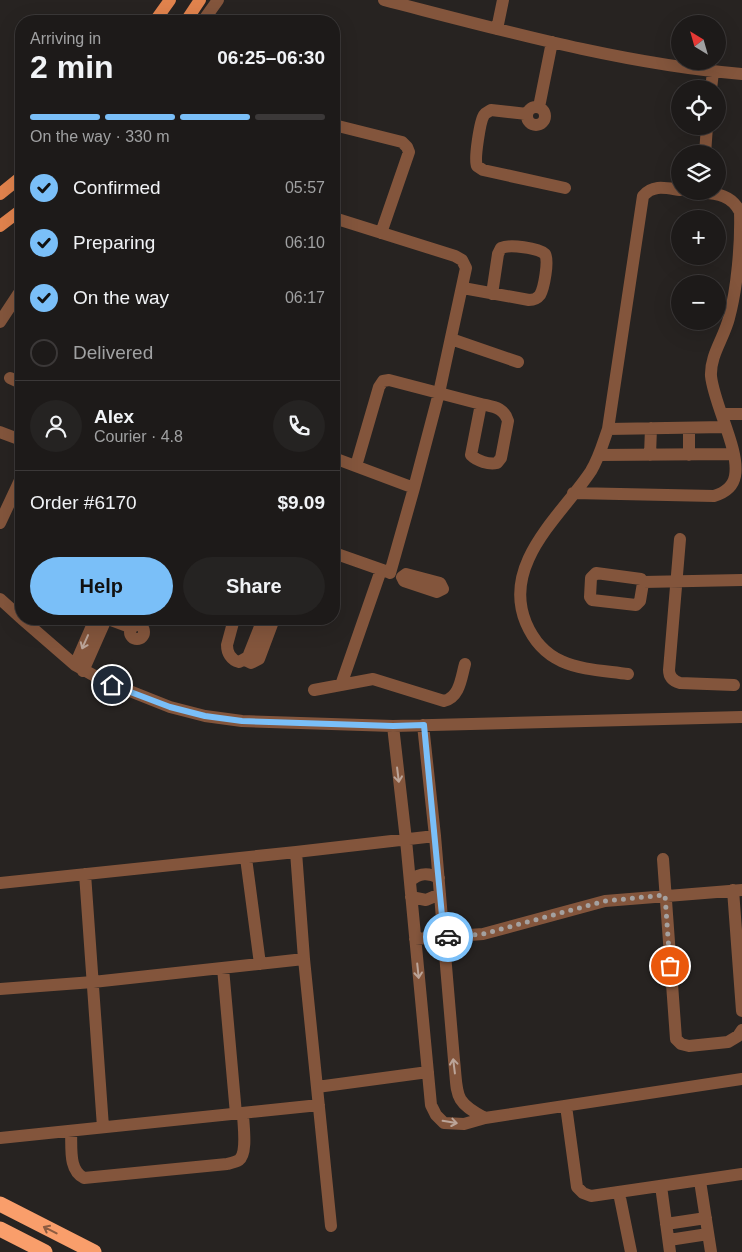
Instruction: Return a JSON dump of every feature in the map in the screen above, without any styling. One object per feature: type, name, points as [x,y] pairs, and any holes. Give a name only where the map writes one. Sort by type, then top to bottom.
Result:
[{"type":"highway","points":[[0,1204],[94,1252]]},
{"type":"highway","points":[[0,1229],[45,1252]]},
{"type":"main road","points":[[159,15],[170,0]]},
{"type":"main road","points":[[190,15],[200,0]]},
{"type":"main road","points":[[0,194],[15,182]]},
{"type":"main road","points":[[0,226],[15,215]]},
{"type":"lane","points":[[207,15],[218,0]]},
{"type":"lane","points":[[384,0],[552,42],[713,72],[742,74]]},
{"type":"lane","points":[[497,29],[503,0]]},
{"type":"lane","points":[[552,42],[539,107],[531,108],[527,114],[491,110],[484,115],[476,158],[477,166],[483,170],[566,188]]},
{"type":"lane","points":[[712,80],[713,72]]},
{"type":"lane","points":[[340,131],[402,142],[409,149],[381,233]]},
{"type":"lane","points":[[628,674],[574,667],[563,663],[549,654],[538,643],[523,616],[520,595],[525,567],[554,517],[589,473],[599,455],[608,428],[643,196],[655,188],[671,189]]},
{"type":"lane","points":[[573,493],[714,496],[725,492],[734,479],[736,474],[733,454],[711,374],[717,347],[738,306],[735,290],[740,212],[736,205],[726,197]]},
{"type":"lane","points":[[340,220],[459,258],[466,268],[439,393],[391,573],[340,685]]},
{"type":"lane","points":[[463,288],[492,294],[529,300],[538,297],[542,290],[547,262],[545,254],[538,250],[508,246],[501,248],[498,254],[492,294]]},
{"type":"lane","points":[[0,322],[15,299]]},
{"type":"lane","points":[[451,339],[518,362]]},
{"type":"lane","points":[[356,466],[379,387],[383,381],[390,380],[481,404],[503,410],[508,421],[501,458],[497,464],[483,462],[473,458],[471,455],[481,404]]},
{"type":"lane","points":[[722,414],[742,414]]},
{"type":"lane","points":[[608,428],[725,427]]},
{"type":"lane","points":[[650,455],[651,428]]},
{"type":"lane","points":[[689,428],[689,455]]},
{"type":"lane","points":[[0,432],[15,436]]},
{"type":"lane","points":[[599,455],[733,454]]},
{"type":"lane","points":[[340,460],[414,488]]},
{"type":"lane","points":[[0,523],[15,491]]},
{"type":"lane","points":[[680,539],[670,676],[674,681],[680,683],[734,686]]},
{"type":"lane","points":[[340,555],[391,573]]},
{"type":"lane","points":[[643,582],[742,580]]},
{"type":"lane","points":[[0,599],[15,612]]},
{"type":"lane","points":[[30,625],[79,668],[123,690],[170,707],[205,716],[242,721],[393,726],[742,717]]},
{"type":"lane","points":[[79,668],[93,625]]},
{"type":"lane","points":[[79,668],[104,625]]},
{"type":"lane","points":[[124,625],[132,628]]},
{"type":"lane","points":[[233,625],[227,649],[230,656],[239,662],[259,660],[272,625]]},
{"type":"lane","points":[[246,660],[261,625]]},
{"type":"lane","points":[[314,690],[373,680],[444,702],[452,699],[456,694],[465,664]]},
{"type":"lane","points":[[424,725],[458,1096],[462,1103],[470,1110],[485,1118]]},
{"type":"lane","points":[[393,726],[406,840],[431,1105],[436,1115],[444,1123],[464,1124],[485,1118],[742,1079]]},
{"type":"lane","points":[[0,883],[246,858],[435,836]]},
{"type":"lane","points":[[296,852],[304,958],[331,1226]]},
{"type":"lane","points":[[246,858],[260,964]]},
{"type":"lane","points":[[663,859],[676,1039],[681,1044],[689,1046],[728,1042],[738,1036],[742,1030]]},
{"type":"lane","points":[[85,874],[103,1127]]},
{"type":"lane","points":[[410,881],[423,874],[434,875],[439,878]]},
{"type":"lane","points":[[415,939],[483,934],[605,901],[738,890],[742,1011]]},
{"type":"lane","points":[[411,897],[426,900],[440,894]]},
{"type":"lane","points":[[0,989],[93,982],[304,958]]},
{"type":"lane","points":[[72,1131],[73,1168],[78,1175],[84,1178],[227,1164],[238,1161],[243,1155],[244,1147],[223,968]]},
{"type":"lane","points":[[317,1087],[428,1072]]},
{"type":"lane","points":[[0,1138],[319,1105]]},
{"type":"lane","points":[[566,1106],[578,1187],[583,1193],[591,1196],[619,1193],[742,1174]]},
{"type":"lane","points":[[700,1181],[711,1252]]},
{"type":"lane","points":[[661,1186],[669,1246],[708,1234]]},
{"type":"lane","points":[[619,1193],[631,1252]]},
{"type":"lane","points":[[666,1224],[706,1218]]},
{"type":"way so far","points":[[448,937],[483,934],[605,901],[665,895],[670,966]]},
{"type":"route","points":[[112,685],[170,707],[205,716],[242,721],[393,726],[424,725],[444,937],[448,937]]}]
